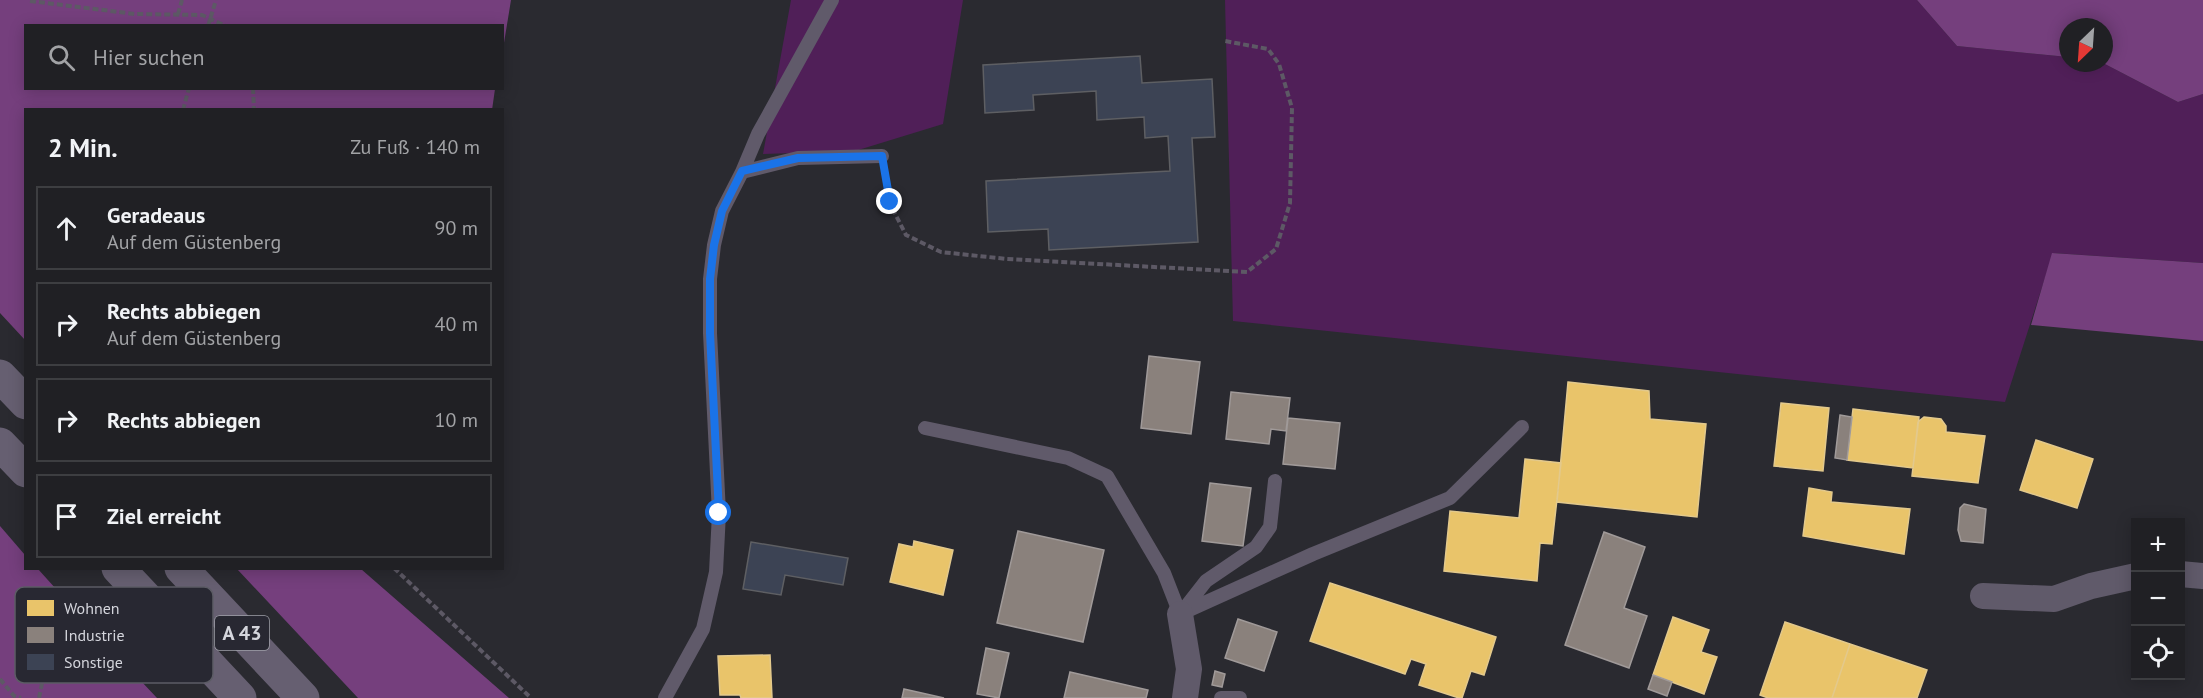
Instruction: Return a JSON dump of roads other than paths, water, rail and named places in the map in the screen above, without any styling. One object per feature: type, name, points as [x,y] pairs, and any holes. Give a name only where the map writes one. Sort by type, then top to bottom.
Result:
[{"type":"highway","points":[[0,376],[24,401]]},
{"type":"highway","points":[[0,444],[24,469]]},
{"type":"highway","name":"A 43","points":[[120,570],[136,587]]},
{"type":"highway","name":"A 43","points":[[183,570],[199,587]]},
{"type":"highway","name":"A 43","points":[[213,602],[303,698]]},
{"type":"highway","name":"A 43","points":[[213,669],[240,698]]},
{"type":"street","points":[[2185,574],[2203,576]]},
{"type":"street","points":[[1983,596],[2054,599],[2091,586],[2131,577]]},
{"type":"street","points":[[1180,614],[1189,669],[1185,698]]},
{"type":"lane","points":[[664,698],[703,629],[716,572],[719,513],[710,333],[710,279],[714,245],[722,211],[758,134],[832,0]]},
{"type":"lane","points":[[742,171],[798,158],[882,156]]},
{"type":"lane","points":[[1180,614],[1313,554],[1450,498],[1522,427]]},
{"type":"lane","points":[[925,429],[1068,458],[1107,476],[1164,573],[1180,614]]},
{"type":"lane","points":[[1180,614],[1206,581],[1256,547],[1270,527],[1275,481]]},
{"type":"lane","points":[[1221,698],[1240,698]]}]
